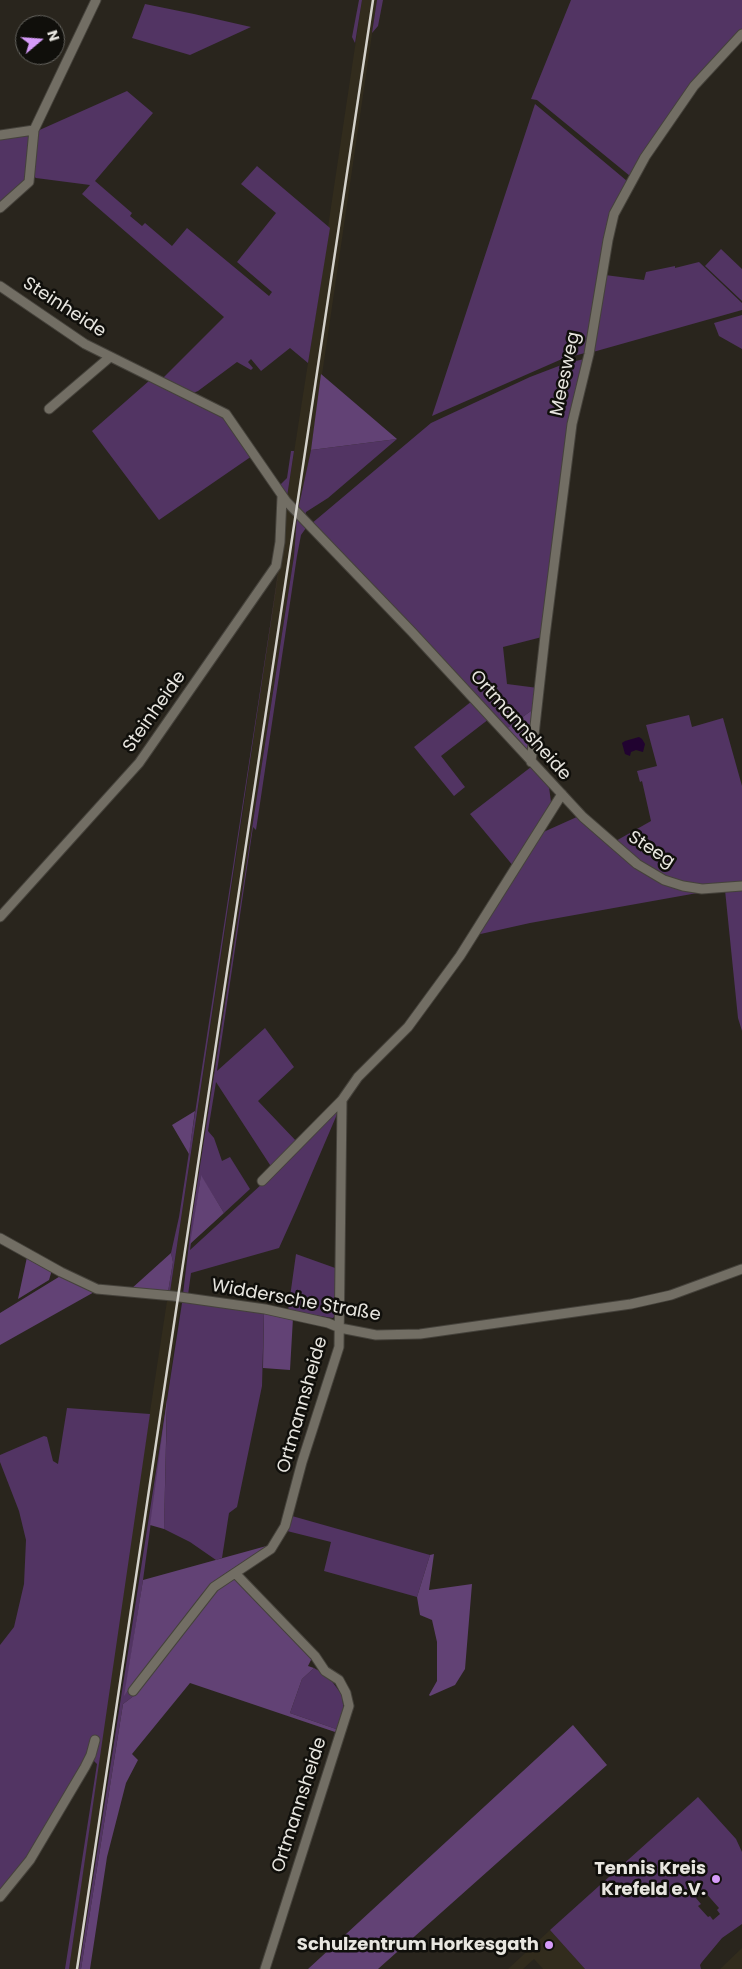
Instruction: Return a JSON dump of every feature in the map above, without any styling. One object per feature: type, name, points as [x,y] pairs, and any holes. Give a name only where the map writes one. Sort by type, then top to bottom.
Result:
[{"type":"street","points":[[0,208],[29,182],[34,130],[96,0]]},
{"type":"street","name":"Meesweg","points":[[531,762],[572,424],[589,354],[614,214],[645,157],[694,86],[742,34]]},
{"type":"street","points":[[0,135],[34,130]]},
{"type":"street","name":"Steinheide","points":[[0,286],[85,344],[226,414],[282,497],[299,514]]},
{"type":"street","name":"Steinheide","points":[[49,409],[110,357]]},
{"type":"street","name":"Steinheide","points":[[0,917],[139,763],[276,566],[280,542],[282,497]]},
{"type":"street","name":"Ortmannsheide","points":[[262,1181],[342,1100],[358,1077],[408,1027],[460,956],[562,794],[412,632],[299,514]]},
{"type":"street","name":"Steeg","points":[[562,794],[590,824],[637,864],[664,880],[702,889],[742,886]]},
{"type":"street","name":"Ortmannsheide","points":[[133,1691],[214,1587],[271,1549],[285,1526],[302,1462],[340,1347],[342,1100]]},
{"type":"street","name":"Widdersche Straße","points":[[0,1238],[61,1272],[97,1289],[173,1296],[264,1309],[376,1335],[420,1334],[559,1316],[631,1304],[671,1295],[742,1269]]},
{"type":"street","name":"Ortmannsheide","points":[[235,1573],[315,1656],[325,1671],[339,1680],[346,1693],[349,1706],[265,1969]]},
{"type":"street","points":[[0,1897],[30,1860],[85,1767],[95,1740]]},
{"type":"shaded area","points":[[359,0],[362,0],[355,43],[352,37]]},
{"type":"shaded area","points":[[362,0],[377,0],[311,450],[298,514],[294,556],[79,1969],[69,1969],[132,1529],[243,812],[287,497],[329,229]]},
{"type":"shaded area","points":[[377,0],[383,0],[378,26],[372,33]]},
{"type":"shaded area","points":[[571,0],[742,0],[742,30],[630,176],[537,100],[531,99]]},
{"type":"shaded area","points":[[145,4],[251,27],[190,55],[132,38]]},
{"type":"shaded area","points":[[127,91],[153,113],[95,181],[132,213],[130,216],[142,226],[145,223],[172,246],[187,228],[269,296],[272,292],[237,262],[276,213],[241,184],[257,166],[330,228],[308,363],[290,348],[261,371],[251,359],[248,362],[253,368],[251,370],[237,362],[198,391],[191,394],[161,380],[224,317],[82,194],[90,185],[36,178],[32,175],[35,132]]},
{"type":"shaded area","points":[[535,104],[627,181],[612,213],[601,257],[585,353],[562,359],[432,416]]},
{"type":"shaded area","points":[[32,132],[27,180],[0,205],[0,137]]},
{"type":"shaded area","points":[[721,249],[742,269],[742,301],[705,266]]},
{"type":"shaded area","points":[[699,262],[742,303],[742,310],[593,352],[605,275],[644,280],[646,272]]},
{"type":"shaded area","points":[[742,315],[742,349],[719,336],[714,323]]},
{"type":"shaded area","points":[[584,359],[542,637],[503,647],[507,684],[538,688],[535,708],[506,729],[311,524],[431,423],[530,377],[564,364]]},
{"type":"shaded area","points":[[321,374],[397,439],[311,450]]},
{"type":"shaded area","points":[[150,380],[225,415],[252,456],[159,520],[92,431]]},
{"type":"shaded area","points":[[397,439],[328,498],[306,512],[305,517],[298,510],[311,450]]},
{"type":"shaded area","points":[[291,451],[294,451],[287,497],[279,486],[287,478]]},
{"type":"shaded area","points":[[297,517],[306,528],[301,535],[297,556],[256,830],[253,827],[217,1071],[265,1028],[294,1067],[258,1101],[298,1143],[272,1168],[216,1082],[208,1131],[214,1138],[222,1161],[230,1157],[250,1189],[224,1213],[201,1176],[190,1250],[275,1172],[341,1105],[279,1248],[191,1273],[188,1295],[183,1294],[192,1218],[294,556]]},
{"type":"shaded area","points":[[281,555],[170,1292],[168,1292],[173,1262],[171,1253],[179,1217]]},
{"type":"shaded area","points":[[472,701],[489,719],[441,756],[465,787],[454,796],[414,747]]},
{"type":"shaded area","points":[[535,708],[528,750],[525,750],[506,729]]},
{"type":"shaded area","points":[[689,715],[692,727],[723,718],[742,786],[742,884],[704,887],[659,876],[614,842],[651,821],[642,781],[640,782],[637,771],[657,766],[646,725]]},
{"type":"shaded area","points":[[639,737],[645,744],[643,752],[636,750],[631,752],[630,756],[625,754],[622,743]]},
{"type":"shaded area","points":[[531,767],[549,787],[551,802],[514,867],[470,814]]},
{"type":"shaded area","points":[[579,816],[641,870],[703,892],[530,923],[476,935],[539,834]]},
{"type":"shaded area","points":[[742,888],[742,1031],[738,1018],[725,890]]},
{"type":"shaded area","points":[[195,1111],[189,1154],[172,1125]]},
{"type":"shaded area","points":[[201,1175],[224,1213],[190,1244]]},
{"type":"shaded area","points":[[171,1253],[173,1262],[168,1292],[131,1289]]},
{"type":"shaded area","points":[[296,1254],[338,1269],[338,1312],[333,1318],[288,1311]]},
{"type":"shaded area","points":[[27,1257],[52,1270],[49,1280],[18,1299]]},
{"type":"shaded area","points":[[62,1275],[96,1291],[0,1345],[0,1313]]},
{"type":"shaded area","points":[[182,1303],[207,1303],[264,1311],[262,1386],[237,1507],[229,1513],[222,1558],[216,1560],[190,1542],[164,1529],[167,1406],[125,1694],[130,1689],[135,1695],[123,1704],[81,1969],[79,1969]]},
{"type":"shaded area","points":[[264,1311],[293,1318],[290,1370],[263,1368]]},
{"type":"shaded area","points":[[167,1399],[164,1529],[150,1525]]},
{"type":"shaded area","points":[[67,1408],[150,1414],[69,1969],[65,1969],[97,1764],[92,1759],[98,1737],[93,1736],[85,1760],[26,1858],[0,1891],[0,1645],[14,1627],[24,1584],[26,1540],[19,1511],[0,1462],[0,1455],[44,1436],[47,1437],[53,1461],[58,1464]]},
{"type":"shaded area","points":[[292,1516],[430,1555],[417,1597],[324,1571],[331,1542],[287,1531]]},
{"type":"shaded area","points":[[270,1545],[223,1575],[202,1594],[124,1696],[143,1580]]},
{"type":"shaded area","points":[[434,1554],[429,1590],[472,1584],[465,1669],[455,1685],[430,1696],[437,1681],[437,1642],[432,1620],[420,1615],[417,1597],[430,1555]]},
{"type":"shaded area","points":[[232,1577],[312,1658],[308,1666],[314,1668],[302,1679],[290,1713],[339,1730],[338,1733],[190,1683],[132,1754],[138,1760],[126,1783],[107,1857],[90,1969],[81,1969],[123,1704],[135,1695],[211,1596]]},
{"type":"shaded area","points":[[314,1668],[328,1676],[342,1695],[344,1713],[339,1730],[290,1713],[302,1679]]},
{"type":"shaded area","points":[[573,1725],[607,1765],[378,1969],[308,1969]]},
{"type":"shaded area","points":[[698,1797],[736,1839],[742,1852],[742,1924],[722,1938],[702,1962],[700,1965],[701,1969],[585,1969],[550,1930]],"holes":[[[704,1891],[719,1908],[717,1910],[720,1914],[713,1920],[698,1906],[701,1904],[696,1898]]]},
{"type":"shaded area","name":"Schulzentrum Horkesgath","points":[[550,1930],[585,1969],[543,1969],[534,1959],[523,1969],[508,1969]]},
{"type":"shaded area","points":[[742,1948],[742,1969],[720,1969]]},
{"type":"railway","points":[[77,1969],[373,0]]},
{"type":"place","name":"Tennis Kreis Krefeld e.V.","points":[[716,1879]]},
{"type":"place","name":"Schulzentrum Horkesgath","points":[[549,1945]]}]
